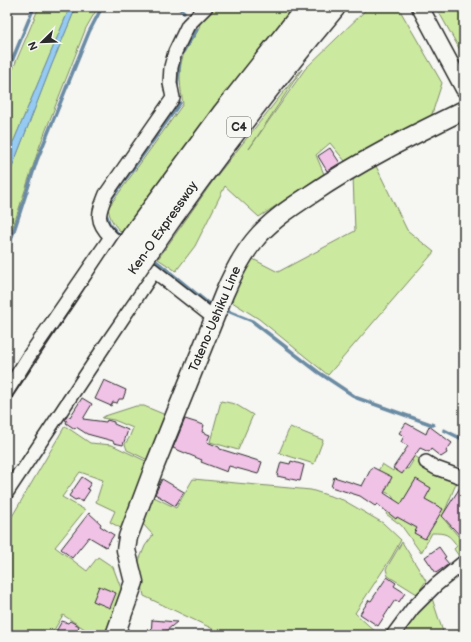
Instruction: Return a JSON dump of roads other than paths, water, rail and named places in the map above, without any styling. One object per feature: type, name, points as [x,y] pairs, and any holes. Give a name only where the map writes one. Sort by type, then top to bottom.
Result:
[{"type":"highway","name":"Ken-O Expressway","points":[[7,426],[131,242],[224,113],[308,7]]},
{"type":"highway","name":"Ken-O Expressway","points":[[7,460],[88,336],[131,242],[191,188],[334,7]]},
{"type":"main road","name":"Tateno-Ushiku Line","points":[[115,635],[134,582],[126,550],[128,537],[214,318],[240,260],[252,242],[267,226],[338,176],[407,138],[464,110]]},
{"type":"street","points":[[206,7],[188,25],[175,52],[171,67],[170,83],[173,98],[106,194],[99,212],[102,225],[131,242],[154,271],[214,318]]},
{"type":"street","points":[[420,7],[464,88]]},
{"type":"street","points":[[7,391],[29,356],[131,242]]},
{"type":"street","points":[[7,492],[154,271]]},
{"type":"street","points":[[426,462],[436,468],[464,478]]},
{"type":"street","points":[[393,635],[413,608],[436,585],[464,562]]},
{"type":"water","points":[[70,7],[76,7],[7,180],[7,157]]},
{"type":"waterway","points":[[7,73],[34,7]]},
{"type":"waterway","points":[[7,252],[37,160],[89,32],[102,7]]},
{"type":"waterway","points":[[178,7],[184,12]]},
{"type":"waterway","points":[[177,86],[180,56],[197,29]]},
{"type":"waterway","points":[[109,202],[180,103]]},
{"type":"waterway","points":[[105,211],[109,223],[118,234]]},
{"type":"waterway","points":[[156,261],[209,304]]},
{"type":"waterway","points":[[225,310],[252,321],[318,372],[357,398],[433,425]]},
{"type":"waterway","points":[[444,430],[464,440]]}]
